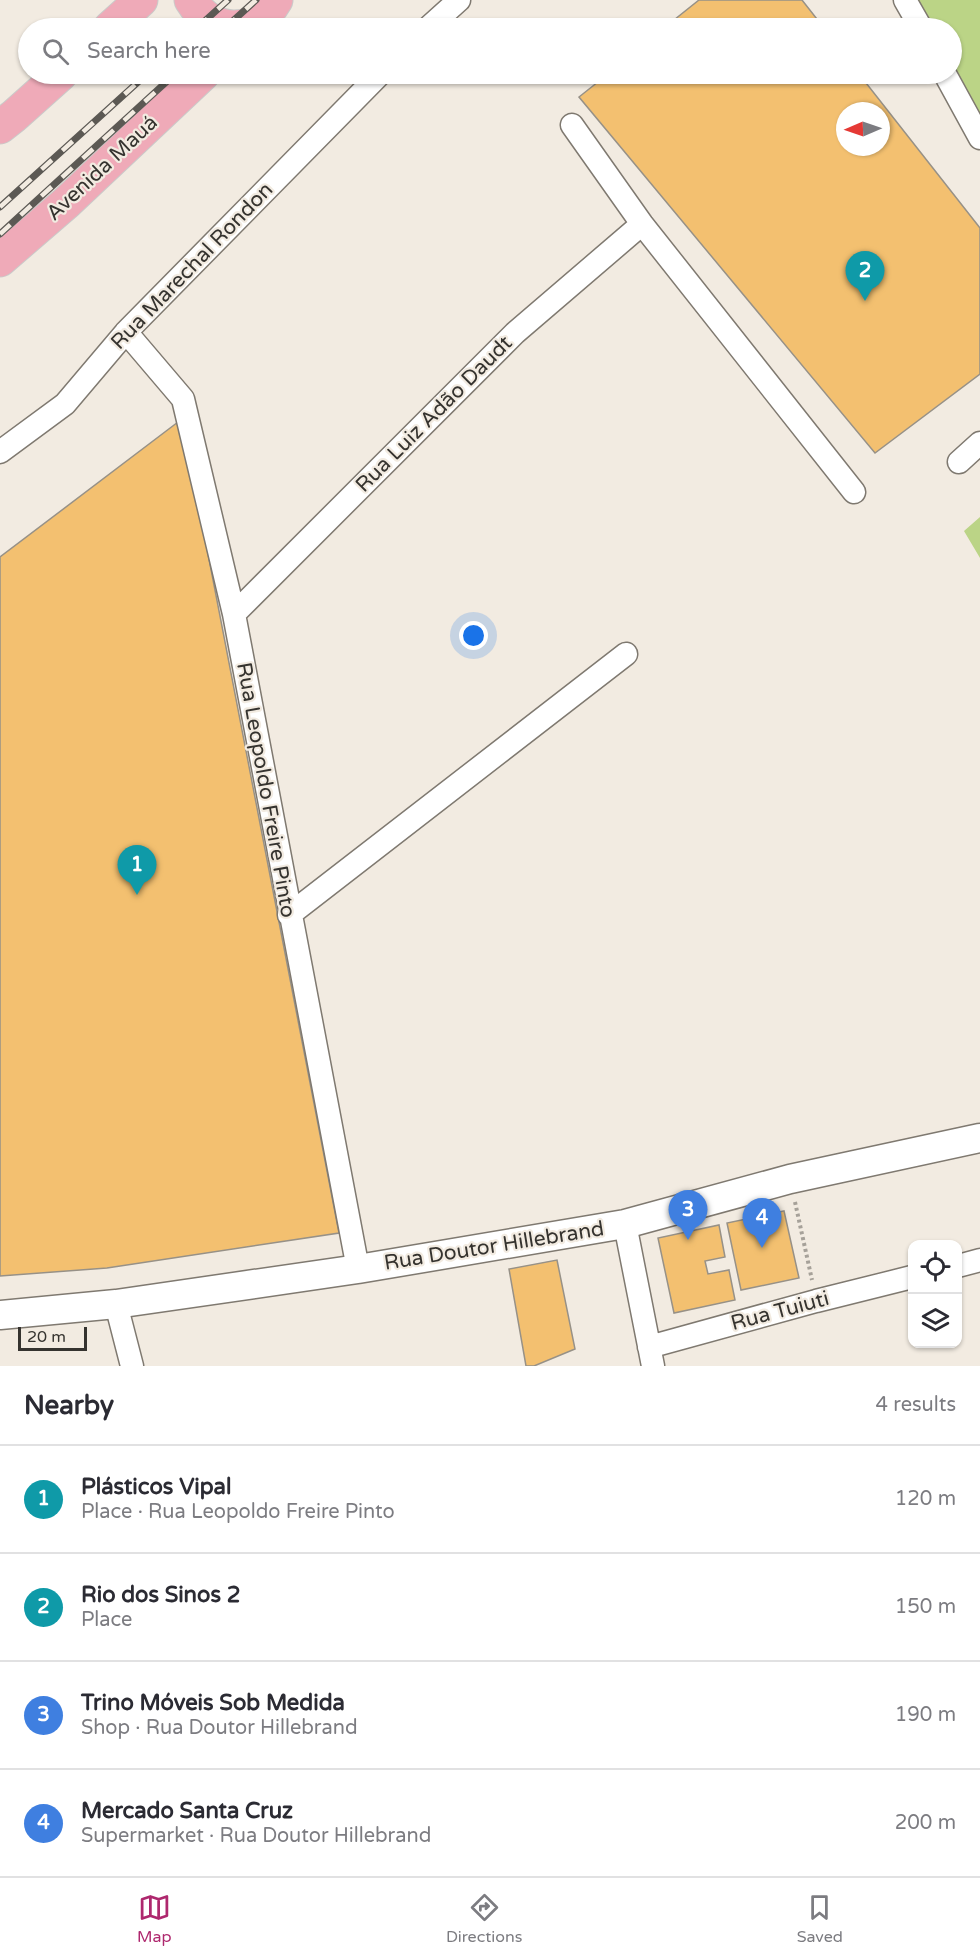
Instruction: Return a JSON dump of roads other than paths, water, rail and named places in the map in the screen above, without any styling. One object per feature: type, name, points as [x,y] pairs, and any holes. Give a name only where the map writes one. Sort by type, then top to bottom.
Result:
[{"type":"main road","points":[[121,18],[141,0]]},
{"type":"main road","points":[[191,0],[200,13],[207,18]]},
{"type":"main road","points":[[0,127],[50,84]]},
{"type":"main road","name":"Avenida Mauá","points":[[0,260],[66,203],[192,84]]},
{"type":"street","points":[[439,18],[459,0]]},
{"type":"street","points":[[905,0],[915,18]]},
{"type":"street","name":"Rua Marechal Rondon","points":[[0,452],[65,404],[126,332],[370,84]]},
{"type":"street","points":[[950,84],[980,138]]},
{"type":"street","points":[[572,125],[642,224],[854,492]]},
{"type":"street","name":"Rua Luiz Adão Daudt","points":[[234,614],[515,333],[642,224]]},
{"type":"street","name":"Rua Leopoldo Freire Pinto","points":[[126,332],[183,399],[234,614],[357,1269]]},
{"type":"street","points":[[959,462],[980,443]]},
{"type":"street","points":[[289,915],[626,654]]},
{"type":"street","name":"Rua Doutor Hillebrand","points":[[0,1315],[116,1304],[357,1269],[625,1224],[790,1179],[980,1138]]},
{"type":"street","points":[[625,1224],[651,1356]]},
{"type":"street","points":[[962,1265],[980,1260]]},
{"type":"street","name":"Rua Tuiuti","points":[[651,1356],[816,1301],[908,1278]]},
{"type":"street","points":[[116,1304],[132,1366]]},
{"type":"railway","points":[[208,18],[228,0]]},
{"type":"railway","points":[[236,18],[256,0]]},
{"type":"railway","points":[[0,207],[136,84]]},
{"type":"railway","points":[[0,234],[164,84]]},
{"type":"place","name":"Rio dos Sinos 2","points":[[865,301]]},
{"type":"place","name":"Plásticos Vipal","points":[[137,895]]},
{"type":"place","name":"Trino Móveis Sob Medida","points":[[688,1240]]},
{"type":"place","name":"Mercado Santa Cruz","points":[[762,1248]]}]
